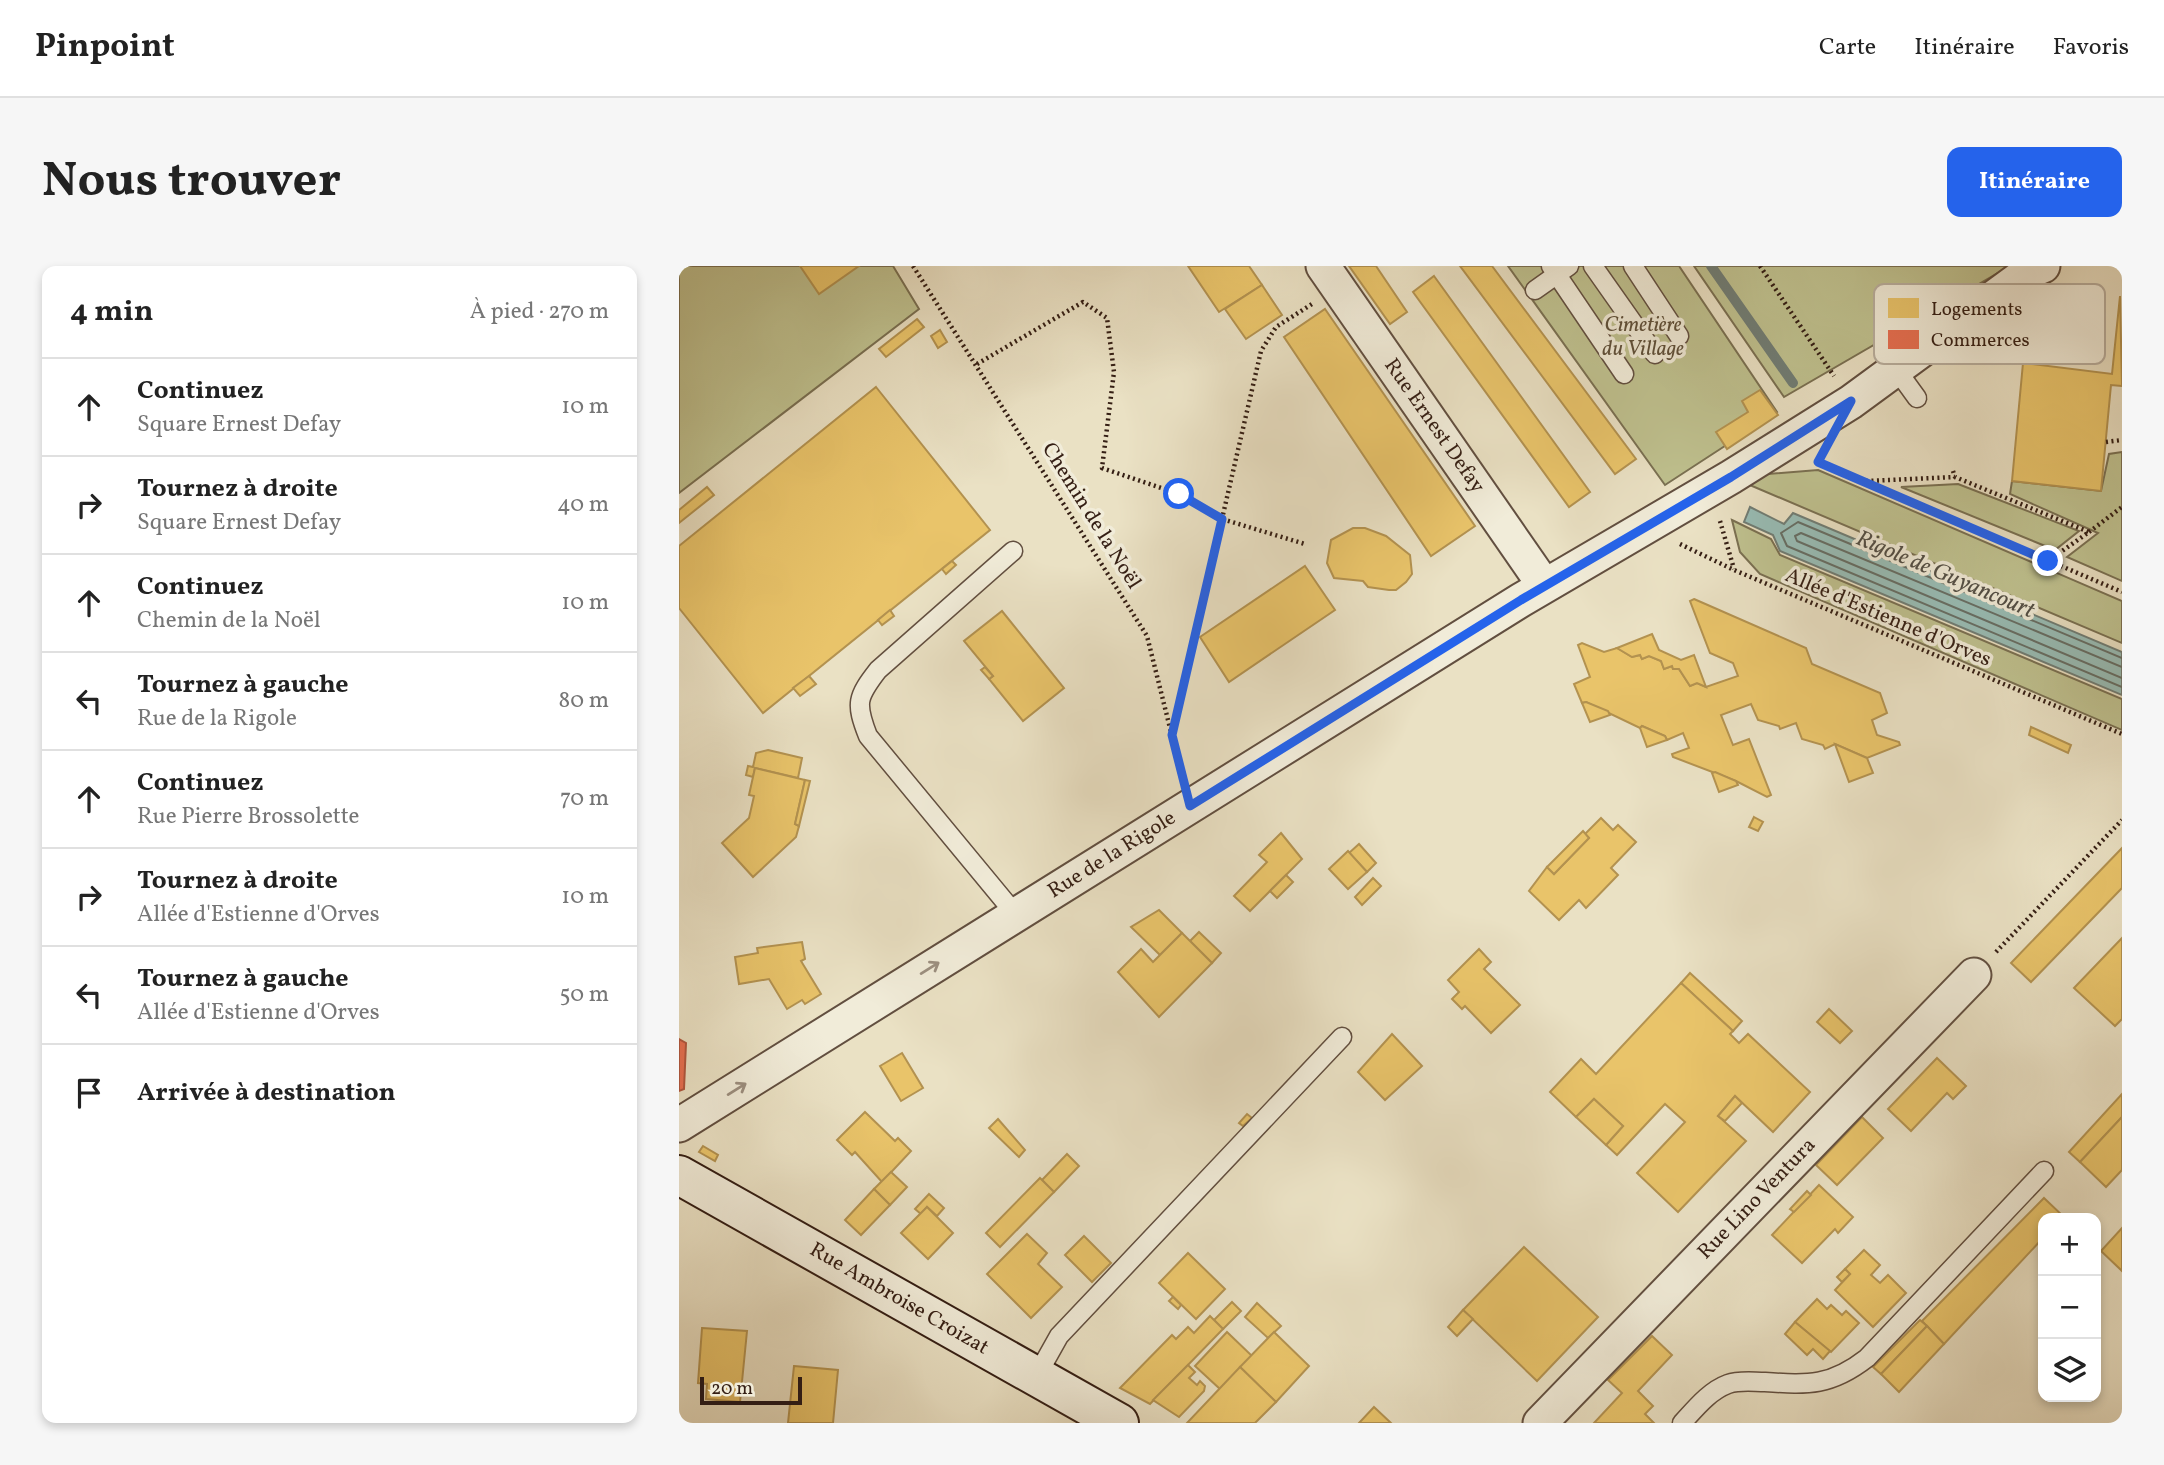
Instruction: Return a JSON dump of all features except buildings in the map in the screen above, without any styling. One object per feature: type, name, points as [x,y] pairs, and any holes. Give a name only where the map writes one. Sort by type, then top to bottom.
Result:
[{"type":"street","name":"Rue de la Rigole","points":[[2012,284],[2043,266]]},
{"type":"street","name":"Rue Ernest Defay","points":[[1330,277],[1544,586]]},
{"type":"street","name":"Rue de la Rigole","points":[[679,1125],[1544,586],[1731,477],[1851,401],[1903,364]]},
{"type":"street","name":"Rue Lino Ventura","points":[[1540,1423],[1974,975]]},
{"type":"street","name":"Rue Ambroise Croizat","points":[[679,1175],[1036,1377],[1100,1419]]},
{"type":"lane","points":[[1593,266],[1655,354]]},
{"type":"lane","points":[[1633,266],[1679,336]]},
{"type":"lane","points":[[1535,290],[1559,269],[1625,374]]},
{"type":"lane","points":[[1896,369],[1917,398]]},
{"type":"lane","points":[[1013,551],[878,670],[860,694],[861,718],[868,736],[1016,915]]},
{"type":"lane","points":[[1036,1377],[1059,1336],[1342,1037]]},
{"type":"lane","points":[[1682,1423],[1705,1398],[1728,1384],[1747,1381],[1821,1384],[1848,1373],[1867,1358],[2044,1171]]},
{"type":"path","name":"Chemin de la Noël","points":[[913,266],[1147,636],[1190,806]]},
{"type":"path","points":[[1760,266],[1851,401]]},
{"type":"path","points":[[1172,735],[1261,351],[1276,327],[1330,277]]},
{"type":"path","points":[[977,364],[1083,302],[1107,318],[1114,372],[1102,468],[1179,494],[1222,519],[1305,544]]},
{"type":"path","points":[[2106,442],[2122,440]]},
{"type":"path","points":[[1825,450],[1818,462],[2122,592]]},
{"type":"path","points":[[1861,481],[1954,474],[2089,531]]},
{"type":"path","points":[[2048,561],[2122,507]]},
{"type":"path","name":"Allée d'Estienne d'Orves","points":[[1644,527],[1734,570],[2122,734]]},
{"type":"path","points":[[1974,975],[2122,820]]},
{"type":"green space","points":[[679,266],[893,266],[919,309],[679,493]]},
{"type":"green space","name":"Cimetière du Village","points":[[1508,266],[1679,266],[1777,412],[1665,485]]},
{"type":"green space","points":[[1694,266],[2010,266],[1979,284],[1874,284],[1874,345],[1784,397]]},
{"type":"green space","points":[[2122,452],[2122,581],[2067,557],[2098,533],[2010,494],[2012,481],[2101,491],[2109,454]]},
{"type":"green space","points":[[1818,470],[2122,601],[2122,643],[1731,477]]},
{"type":"green space","points":[[1958,484],[2079,531],[2055,550],[1901,487]]},
{"type":"green space","points":[[1732,520],[1771,539],[1780,555],[2122,699],[2122,730],[1760,574],[1740,552]]},
{"type":"water","points":[[1750,507],[1784,524],[1793,513],[2122,652],[2122,695],[1780,551],[1773,535],[1744,522]]},
{"type":"waterway","name":"Rigole de Guyancourt","points":[[1711,266],[1793,383]]},
{"type":"route","points":[[1179,494],[1222,519],[1172,735],[1190,806],[1521,600],[1731,477],[1851,401],[1818,462],[2048,561]]}]
